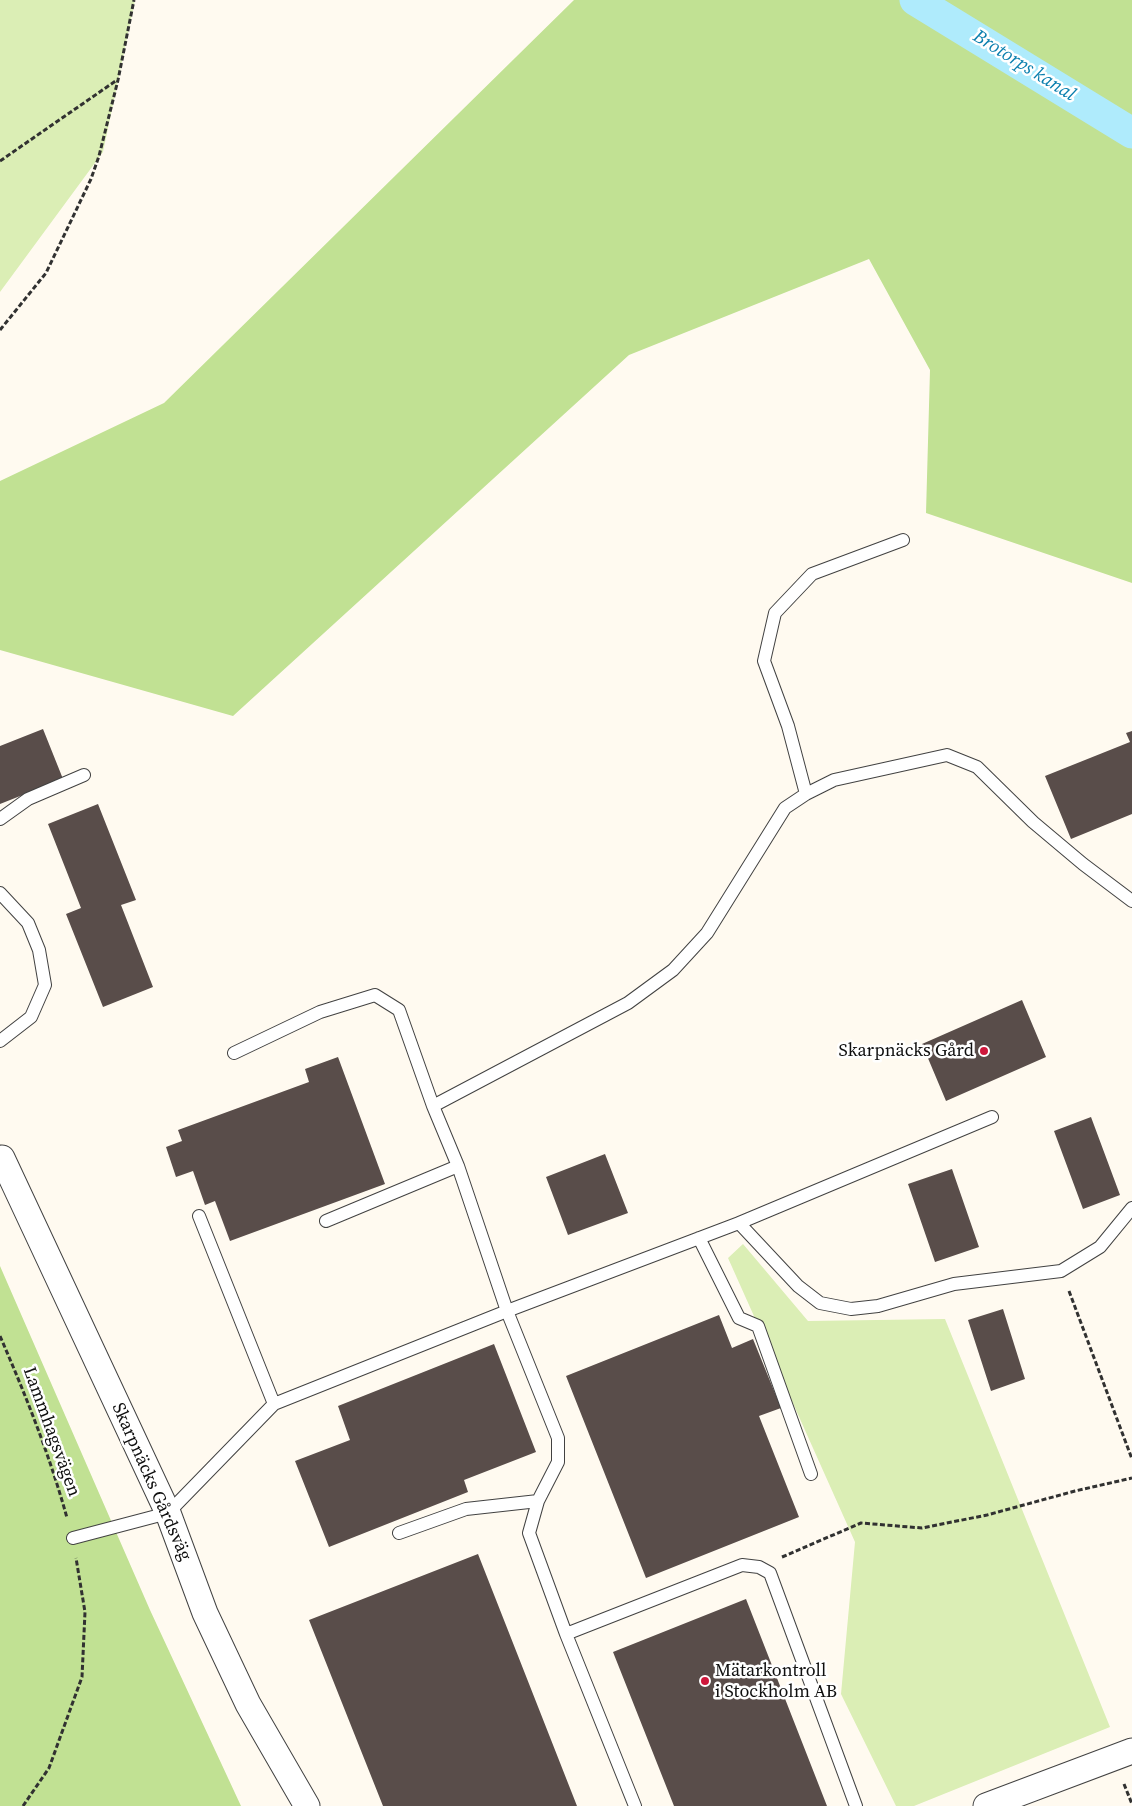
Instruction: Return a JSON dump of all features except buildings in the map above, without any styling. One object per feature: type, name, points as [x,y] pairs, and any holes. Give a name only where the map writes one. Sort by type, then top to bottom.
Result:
[{"type":"street","name":"Skarpnäcks Gårdsväg","points":[[1,1156],[168,1513],[205,1613],[236,1679],[248,1704],[307,1806]]},
{"type":"street","points":[[986,1806],[1132,1750]]},
{"type":"lane","points":[[806,794],[788,726],[764,660],[775,613],[812,574],[903,540]]},
{"type":"lane","points":[[433,1106],[628,1003],[673,970],[707,933],[784,808],[834,780],[947,755],[977,767],[1034,822],[1083,864],[1132,901]]},
{"type":"lane","points":[[0,819],[28,799],[84,775]]},
{"type":"lane","points":[[0,893],[28,922],[39,950],[45,985],[31,1017],[0,1041]]},
{"type":"lane","points":[[234,1053],[320,1012],[375,995],[400,1010],[433,1106],[458,1166],[507,1311],[558,1438],[558,1462],[538,1501],[529,1532],[566,1634],[635,1806]]},
{"type":"lane","points":[[72,1538],[168,1513],[274,1404],[507,1311],[739,1223],[992,1117]]},
{"type":"lane","points":[[326,1220],[458,1166]]},
{"type":"lane","points":[[739,1223],[798,1286],[820,1303],[851,1309],[878,1306],[954,1284],[1061,1270],[1100,1247],[1132,1208]]},
{"type":"lane","points":[[199,1216],[274,1404]]},
{"type":"lane","points":[[700,1238],[739,1318],[758,1326],[811,1474]]},
{"type":"lane","points":[[399,1533],[466,1509],[538,1501]]},
{"type":"lane","points":[[566,1634],[742,1565],[759,1567],[770,1573],[856,1806]]},
{"type":"path","points":[[0,330],[46,273],[91,179],[99,156],[118,80],[134,0]]},
{"type":"path","points":[[0,161],[118,80]]},
{"type":"path","points":[[1061,1270],[1132,1459]]},
{"type":"path","name":"Lammhagsvägen","points":[[0,1336],[20,1380],[54,1471],[72,1538],[85,1612],[82,1677],[49,1768],[23,1806]]},
{"type":"path","points":[[759,1567],[861,1523],[922,1528],[987,1515],[1132,1478]]},
{"type":"green space","points":[[0,0],[135,0],[103,152],[0,292]]},
{"type":"green space","points":[[574,0],[1132,0],[1132,583],[926,513],[930,370],[869,259],[629,355],[233,716],[0,650],[0,481],[164,403]]},
{"type":"green space","points":[[743,1244],[808,1321],[945,1319],[1110,1727],[914,1806],[896,1806],[841,1694],[855,1542],[728,1258]]},
{"type":"green space","points":[[0,1266],[150,1610],[241,1806],[0,1806]]},
{"type":"waterway","name":"Brotorps kanal","points":[[915,0],[1132,133]]},
{"type":"place","name":"Skarpnäcks Gård","points":[[984,1051]]},
{"type":"place","name":"Mätarkontroll i Stockholm AB","points":[[705,1681]]}]
